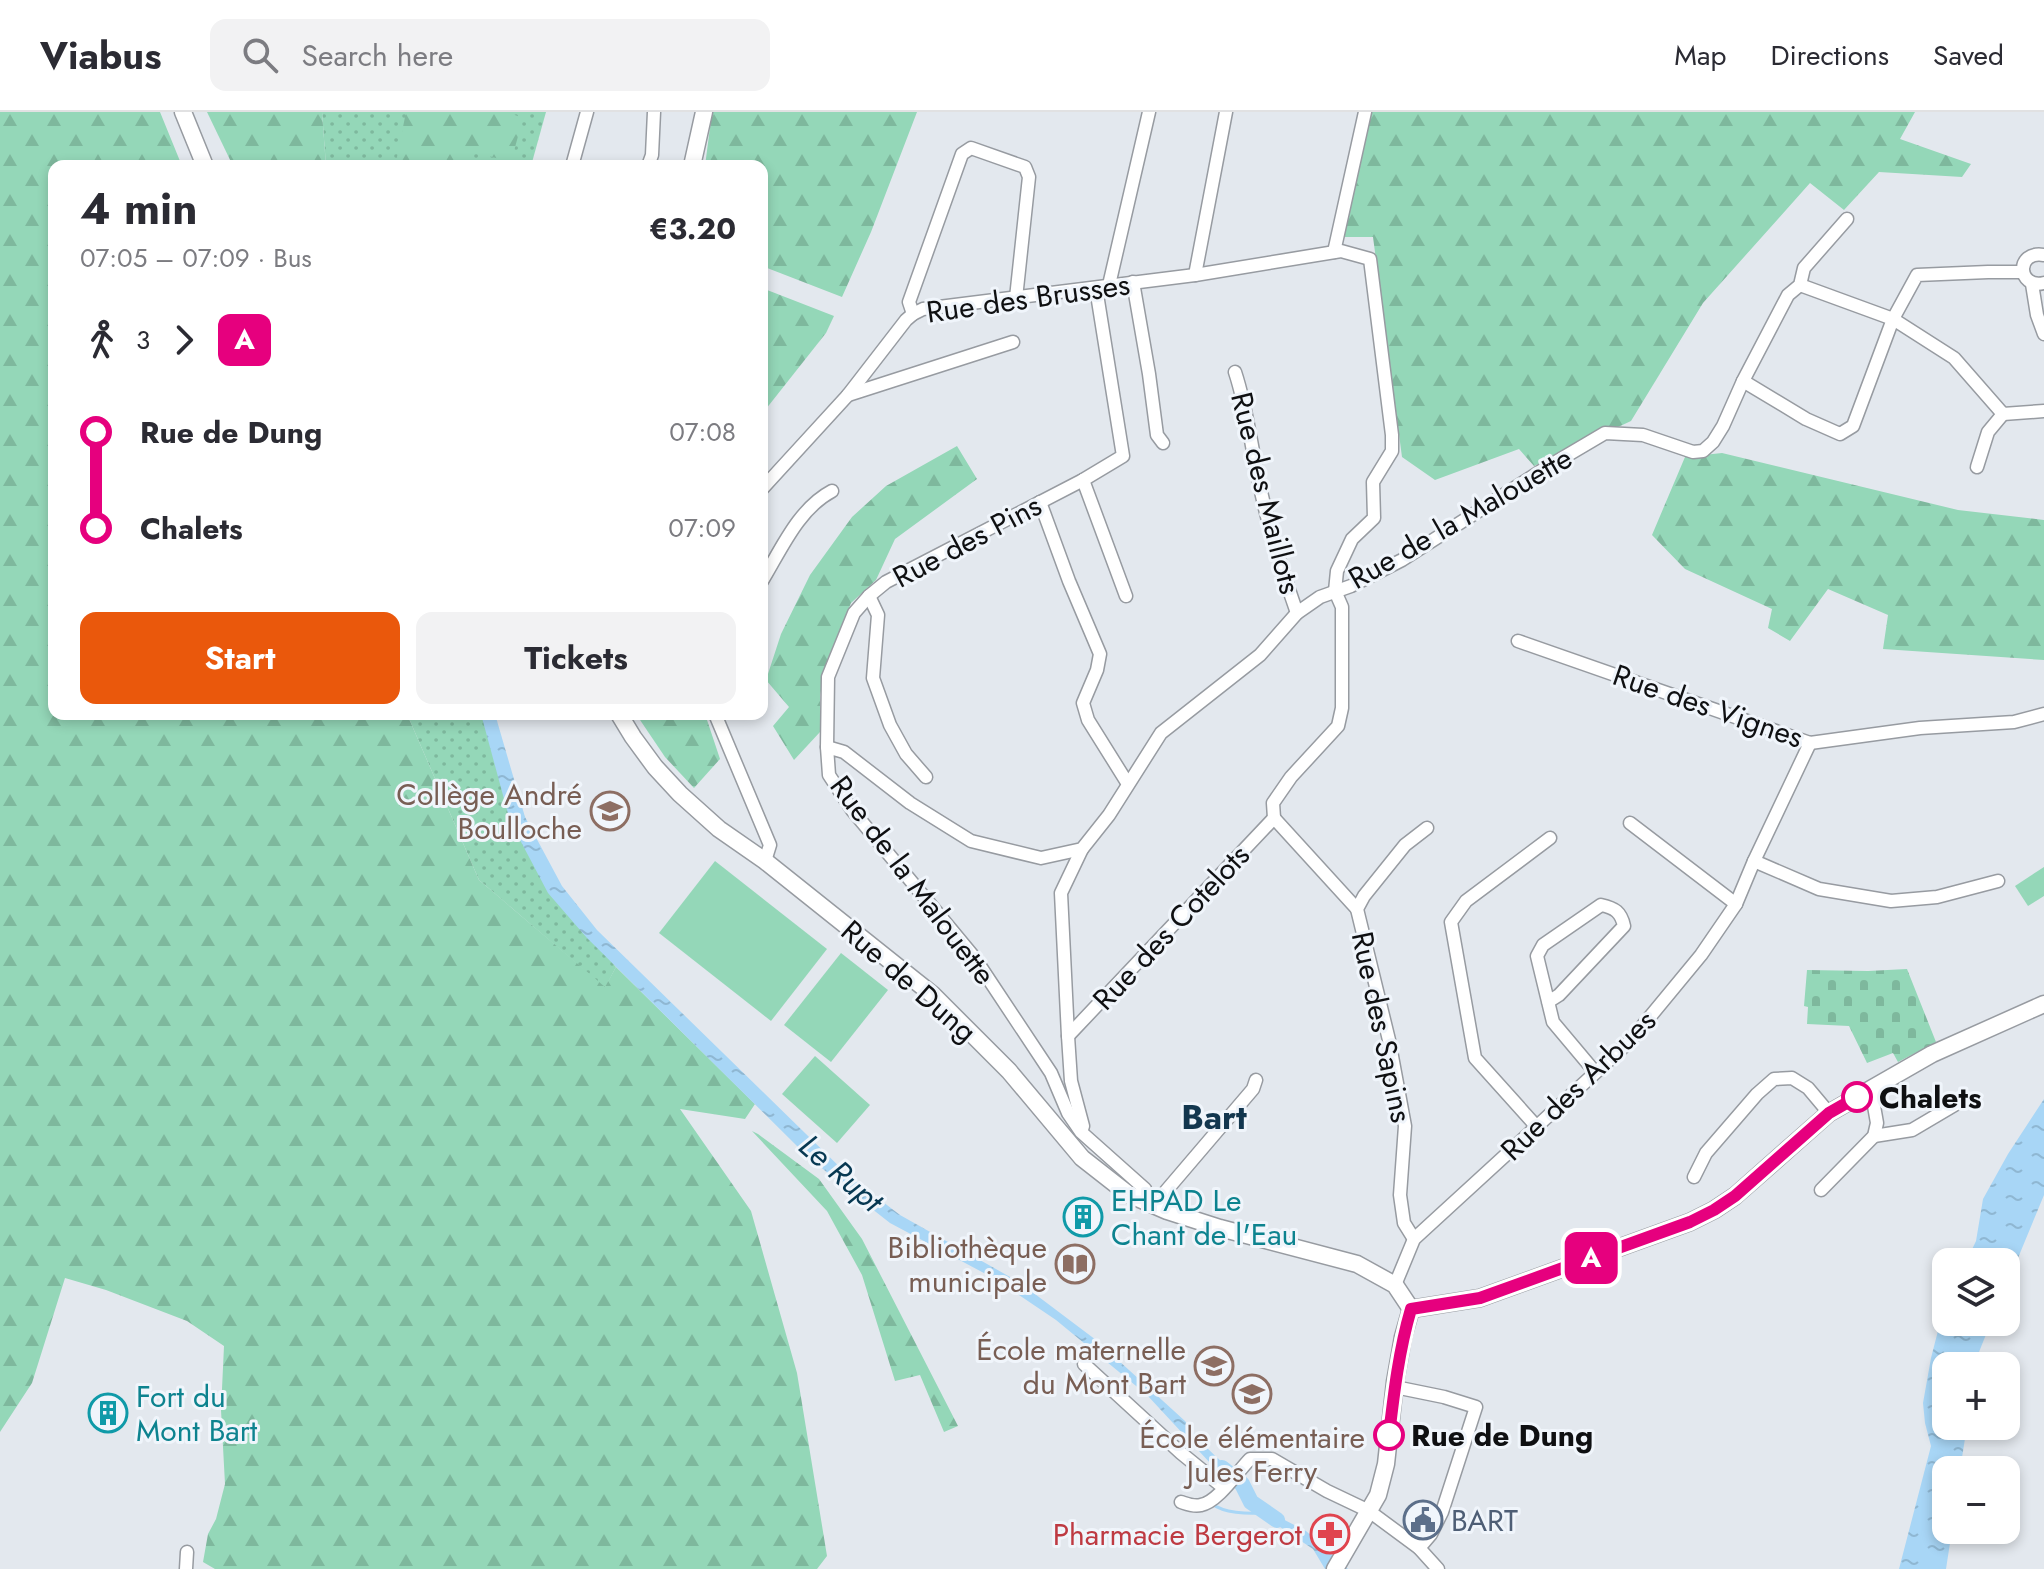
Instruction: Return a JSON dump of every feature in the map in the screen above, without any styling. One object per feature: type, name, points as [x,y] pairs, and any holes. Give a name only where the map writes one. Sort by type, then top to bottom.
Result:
[{"type":"main road","points":[[183,112],[203,160]]},
{"type":"main road","points":[[693,160],[704,112]]},
{"type":"main road","name":"Rue de Dung","points":[[623,720],[640,747],[680,794],[719,829],[765,861],[933,995],[1009,1071],[1082,1158],[1128,1194],[1167,1211],[1220,1228],[1357,1264],[1395,1285],[1411,1309]]},
{"type":"main road","points":[[1338,1563],[1378,1495],[1386,1464],[1403,1337],[1411,1309],[1480,1298],[1690,1222],[1735,1196],[1829,1113],[1932,1054],[2044,1004]]},
{"type":"street","points":[[574,160],[587,112]]},
{"type":"street","points":[[650,160],[654,112]]},
{"type":"street","points":[[1102,287],[1149,112]]},
{"type":"street","points":[[1195,275],[1226,112]]},
{"type":"street","points":[[1334,252],[1365,112]]},
{"type":"street","points":[[913,314],[909,302],[962,154],[971,148],[1025,167],[1029,177],[1016,298]]},
{"type":"street","points":[[1847,219],[1804,268],[1800,285],[1788,295],[1743,381],[1806,419],[1840,434],[1853,426],[1893,319],[1917,275],[2023,272]]},
{"type":"street","name":"Rue des Brusses","points":[[768,482],[848,395],[913,314],[923,309],[1195,275],[1341,251],[1370,259],[1392,451],[1373,482],[1374,518],[1352,539],[1337,571],[1335,591]]},
{"type":"street","points":[[2044,255],[2035,254],[2027,259],[2023,267],[2028,281],[2038,284],[2037,315],[2044,334]]},
{"type":"street","points":[[1133,282],[1157,435],[1163,443]]},
{"type":"street","points":[[1800,285],[1893,319],[1954,358],[2003,414]]},
{"type":"street","name":"Rue des Pins","points":[[827,747],[828,677],[854,613],[869,596],[886,582],[1083,480],[1123,456],[1102,287]]},
{"type":"street","points":[[848,395],[1013,342]]},
{"type":"street","points":[[883,353],[893,380]]},
{"type":"street","name":"Rue des Maillots","points":[[1235,372],[1242,392],[1259,484],[1281,569],[1297,613]]},
{"type":"street","name":"Rue de la Malouette","points":[[1150,1203],[1145,1189],[1081,1132],[1068,1113],[1051,1073],[974,957],[852,810],[829,775],[827,747],[844,752],[910,803],[971,841],[1041,858],[1082,849],[1109,815],[1161,733],[1260,655],[1297,613],[1320,597],[1351,586],[1402,560],[1605,433],[1643,435],[1693,452],[1703,451],[1723,426],[1743,381]]},
{"type":"street","points":[[1977,467],[1988,432],[2003,414],[2044,411]]},
{"type":"street","points":[[1083,480],[1126,596]]},
{"type":"street","points":[[768,571],[799,521],[817,499],[832,491]]},
{"type":"street","points":[[1040,502],[1100,654],[1097,670],[1083,703],[1088,720],[1128,784]]},
{"type":"street","points":[[1274,818],[1273,803],[1291,777],[1338,726],[1342,708],[1342,607],[1335,591]]},
{"type":"street","points":[[869,596],[878,615],[873,678],[890,725],[906,754],[926,777]]},
{"type":"street","name":"Rue des Vignes","points":[[1518,641],[1810,743],[1920,728],[2014,722],[2044,714]]},
{"type":"street","points":[[718,720],[770,845],[765,861]]},
{"type":"street","name":"Rue des Arbues","points":[[1395,1285],[1414,1239],[1638,1032],[1701,955],[1736,904],[1810,743]]},
{"type":"street","name":"Rue des Sapins","points":[[1274,818],[1357,909],[1389,1040],[1405,1126],[1400,1195],[1404,1223],[1414,1239]]},
{"type":"street","name":"Rue des Cotelots","points":[[1068,1036],[1274,818]]},
{"type":"street","points":[[1630,823],[1736,904]]},
{"type":"street","name":"Rue des Sapins","points":[[1357,909],[1405,845],[1427,828]]},
{"type":"street","points":[[1536,1126],[1475,1058],[1451,922],[1466,901],[1550,838]]},
{"type":"street","points":[[1081,1132],[1083,1126],[1071,1081],[1061,893],[1082,849]]},
{"type":"street","points":[[1754,861],[1819,889],[1891,901],[1937,897],[1998,881]]},
{"type":"street","points":[[1548,1002],[1559,995],[1624,926],[1621,915],[1612,907],[1601,905],[1543,945],[1537,956],[1548,1002],[1553,1022],[1595,1072]]},
{"type":"street","points":[[1694,1177],[1706,1153],[1774,1079],[1792,1078],[1808,1088],[1829,1113]]},
{"type":"street","points":[[1150,1203],[1253,1089],[1256,1080]]},
{"type":"street","points":[[1821,1190],[1874,1136],[1877,1123],[1871,1089]]},
{"type":"street","points":[[1874,1136],[1912,1130],[1956,1104]]},
{"type":"street","points":[[1084,1364],[1181,1453],[1226,1485]]},
{"type":"street","points":[[1395,1387],[1476,1407],[1442,1512],[1431,1534],[1419,1548]]},
{"type":"street","points":[[1181,1502],[1199,1506],[1207,1503],[1250,1459],[1272,1459],[1369,1511],[1419,1548],[1438,1569]]},
{"type":"street","points":[[186,1569],[187,1552]]},
{"type":"green space","points":[[0,112],[160,112],[180,160],[48,160],[48,720],[410,720],[479,880],[605,987],[616,967],[755,1104],[745,1119],[680,1109],[751,1211],[797,1373],[827,1556],[817,1569],[215,1569],[203,1562],[208,1534],[216,1519],[225,1484],[221,1410],[224,1346],[187,1321],[65,1278],[32,1383],[0,1432]]},
{"type":"green space","points":[[207,112],[322,112],[326,160],[230,160]]},
{"type":"green space","points":[[322,112],[546,112],[533,160],[326,160]]},
{"type":"green space","points":[[406,112],[507,112],[523,118],[512,160],[470,151],[468,160],[399,160],[397,157]]},
{"type":"green space","points":[[712,112],[917,112],[871,232],[842,297],[768,268],[768,160],[706,160]]},
{"type":"green space","points":[[1372,112],[1915,112],[1900,139],[1971,164],[1962,177],[1879,172],[1844,210],[1810,183],[1703,303],[1631,421],[1534,466],[1519,449],[1435,480],[1402,457],[1373,237],[1341,237]]},
{"type":"green space","points":[[768,290],[834,316],[826,333],[768,406]]},
{"type":"green space","points":[[957,446],[977,479],[895,539],[876,580],[851,603],[829,656],[820,695],[820,732],[794,760],[773,726],[789,707],[768,682],[781,634],[810,575],[852,517],[886,486]]},
{"type":"green space","points":[[1722,453],[1958,510],[2044,520],[2044,660],[1883,649],[1888,615],[1828,589],[1790,641],[1768,628],[1772,609],[1685,569],[1652,535],[1685,457]]},
{"type":"green space","points":[[410,720],[489,720],[553,895],[616,967],[605,988],[479,880]]},
{"type":"green space","points":[[640,720],[707,720],[720,759],[694,788],[665,757]]},
{"type":"green space","points":[[715,861],[827,949],[771,1021],[659,933]]},
{"type":"green space","points":[[2044,867],[2044,896],[2028,906],[2015,886]]},
{"type":"green space","points":[[841,953],[888,990],[831,1062],[784,1025]]},
{"type":"green space","points":[[1907,969],[1936,1042],[1898,1062],[1893,1053],[1867,1063],[1849,1026],[1807,1024],[1808,1007],[1804,1006],[1807,970]]},
{"type":"green space","points":[[815,1056],[870,1105],[837,1143],[782,1094]]},
{"type":"green space","points":[[752,1131],[819,1179],[862,1239],[958,1426],[944,1432],[920,1375],[895,1381],[862,1275],[827,1211]]},
{"type":"water","points":[[483,720],[497,720],[525,817],[562,886],[597,930],[849,1176],[900,1215],[1019,1282],[1096,1340],[1185,1421],[1234,1472],[1227,1477],[1211,1464],[1147,1395],[1056,1320],[997,1280],[890,1223],[799,1148],[587,938],[548,893],[510,821]]},
{"type":"water","points":[[2044,1099],[2044,1195],[2020,1253],[2020,1248],[1973,1248],[1983,1199]]},
{"type":"water","points":[[1937,1336],[1985,1336],[1979,1352],[1933,1352]]},
{"type":"water","points":[[1932,1354],[1932,1440],[1965,1440],[1962,1456],[1932,1456],[1932,1544],[1950,1544],[1946,1569],[1899,1569],[1931,1446],[1923,1403]]},
{"type":"water","points":[[1261,1503],[1273,1514],[1306,1531],[1348,1569],[1325,1569],[1313,1549],[1256,1511]]},
{"type":"waterway","name":"Le Rupt","points":[[1222,1468],[1242,1484],[1251,1502],[1277,1520]]},
{"type":"waterway","points":[[1212,1504],[1229,1511],[1262,1513]]},
{"type":"bus line","name":"A","points":[[1389,1435],[1395,1382],[1411,1309],[1480,1298],[1690,1222],[1735,1196],[1829,1113],[1857,1097]]},
{"type":"place","name":"Collège André Boulloche","points":[[610,811]]},
{"type":"place","name":"Chalets","points":[[1857,1097]]},
{"type":"place","name":"EHPAD Le Chant de l'Eau","points":[[1083,1217]]},
{"type":"place","name":"Bibliothèque municipale","points":[[1075,1264]]},
{"type":"place","name":"École maternelle du Mont Bart","points":[[1214,1366]]},
{"type":"place","name":"École élémentaire Jules Ferry","points":[[1252,1394]]},
{"type":"place","name":"Fort du Mont Bart","points":[[108,1413]]},
{"type":"place","name":"Rue de Dung","points":[[1389,1435]]},
{"type":"place","name":"BART","points":[[1423,1520]]},
{"type":"place","name":"Pharmacie Bergerot","points":[[1330,1534]]},
{"type":"district","name":"Bart","points":[[1214,1117]]}]
